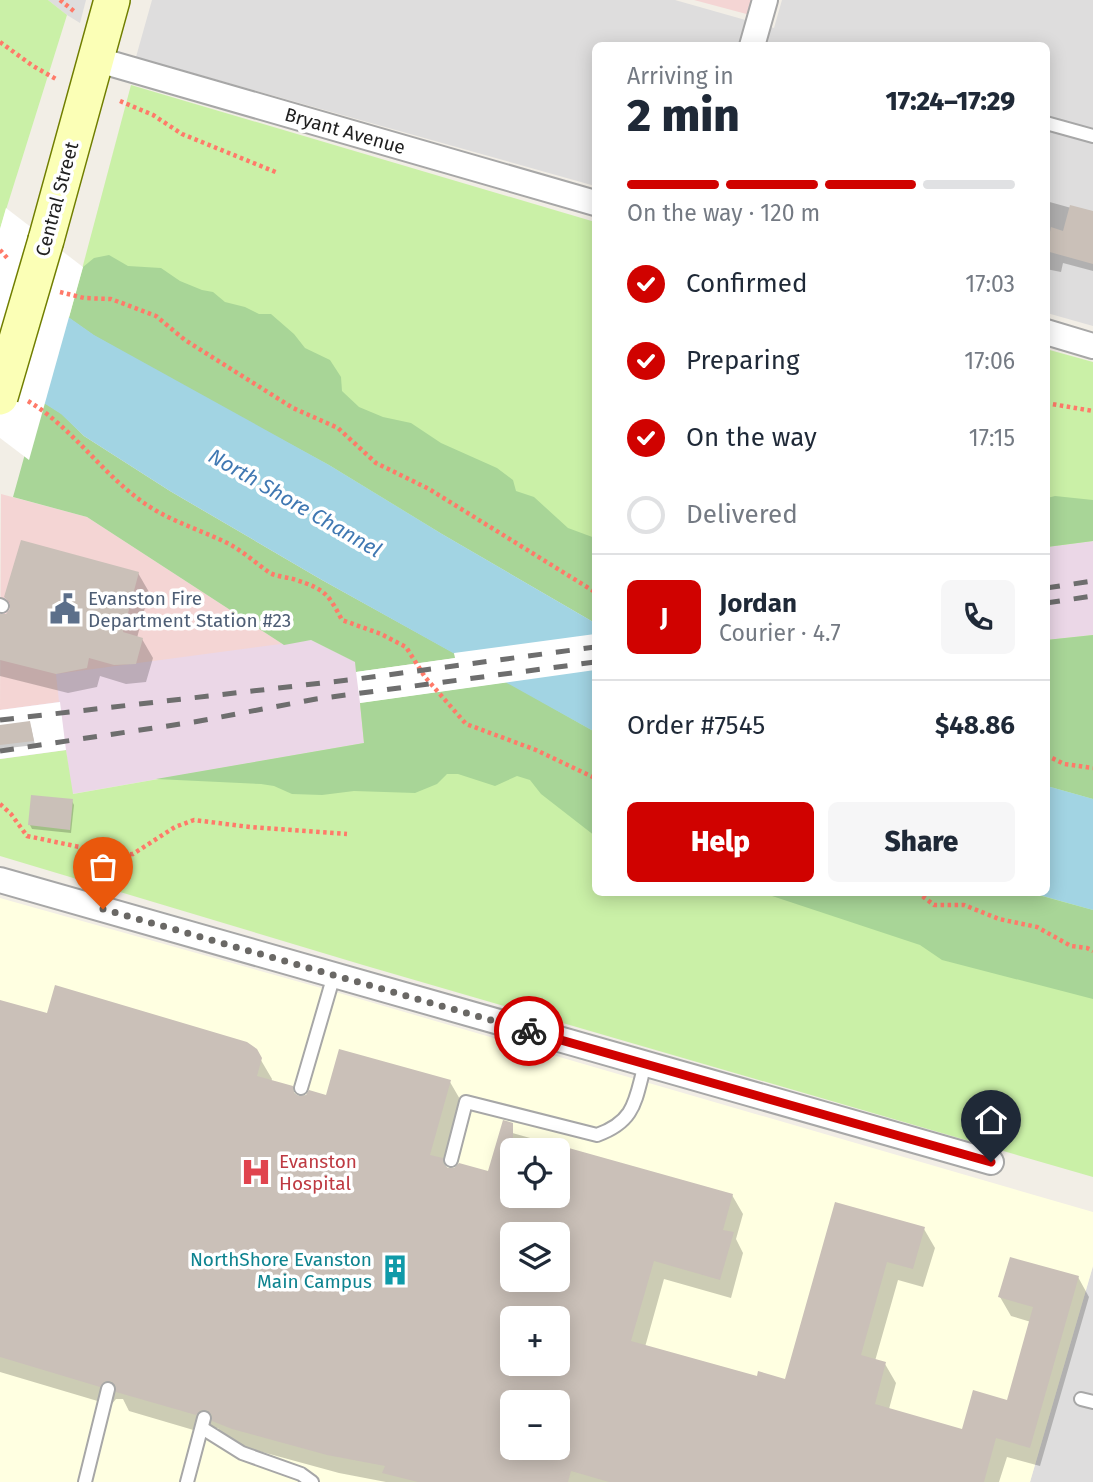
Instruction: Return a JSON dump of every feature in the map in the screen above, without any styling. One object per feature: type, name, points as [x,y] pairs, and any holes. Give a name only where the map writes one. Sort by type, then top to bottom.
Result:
[{"type":"main road","name":"Central Street","points":[[10,396],[46,240],[111,0]]},
{"type":"street","points":[[753,42],[765,0]]},
{"type":"street","name":"Bryant Avenue","points":[[95,59],[592,202]]},
{"type":"street","points":[[1050,333],[1093,346]]},
{"type":"street","points":[[0,880],[991,1162]]},
{"type":"lane","points":[[1050,124],[1093,136]]},
{"type":"lane","points":[[301,1088],[334,975]]},
{"type":"lane","points":[[451,1160],[466,1102],[597,1135],[615,1129],[628,1117],[645,1064]]},
{"type":"lane","points":[[85,1482],[108,1389]]},
{"type":"lane","points":[[187,1482],[203,1423],[242,1453],[301,1474],[312,1482]]},
{"type":"path","points":[[60,0],[75,12]]},
{"type":"path","points":[[0,42],[56,79]]},
{"type":"path","points":[[120,101],[153,116],[182,134],[278,173]]},
{"type":"path","points":[[0,250],[16,269]]},
{"type":"path","points":[[50,289],[84,298],[111,299],[156,316],[185,340],[293,408],[338,428],[376,463],[429,489],[592,590]]},
{"type":"path","points":[[10,396],[49,414],[118,482],[166,517],[229,544],[272,574],[299,581],[328,594],[342,620],[381,634],[406,647],[425,677],[466,724],[536,750],[592,777]]},
{"type":"path","points":[[1050,405],[1093,411]]},
{"type":"path","points":[[1050,757],[1064,764],[1093,768]]},
{"type":"path","points":[[0,804],[27,836],[118,855],[133,854],[175,827],[194,820],[347,834]]},
{"type":"path","points":[[922,896],[934,905],[964,905],[999,919],[1037,927],[1070,946],[1093,951]]},
{"type":"shaded area","points":[[48,0],[86,0],[80,23],[67,15]]},
{"type":"shaded area","points":[[152,0],[675,0],[774,28],[782,0],[1093,0],[1093,326],[1050,314],[1050,42],[592,42],[592,185],[136,57]]},
{"type":"shaded area","points":[[694,0],[758,0],[754,16]]},
{"type":"shaded area","points":[[1,494],[87,517],[284,645],[57,675],[60,702],[0,710]]},
{"type":"shaded area","points":[[1093,541],[1093,635],[1050,640],[1050,546]]},
{"type":"shaded area","points":[[311,640],[356,662],[365,743],[72,794],[66,751],[0,759],[0,710],[59,702],[56,674]]},
{"type":"shaded area","name":"Evanston Hospital","points":[[0,898],[339,993],[1093,1212],[1093,1266],[1030,1482],[0,1482]]},
{"type":"shaded area","points":[[1093,1266],[1093,1482],[1030,1482]]},
{"type":"green space","points":[[0,0],[48,0],[67,15],[0,229]]},
{"type":"green space","points":[[131,85],[592,221],[592,621],[69,318]]},
{"type":"green space","points":[[109,255],[128,266],[161,268],[180,281],[213,292],[225,302],[259,314],[271,314],[294,334],[305,348],[330,360],[341,377],[342,391],[359,407],[383,417],[411,423],[441,443],[497,468],[513,480],[516,491],[534,497],[568,528],[592,537],[592,621],[329,465],[188,389],[93,335],[69,318],[83,267],[94,258]]},
{"type":"green space","points":[[1050,350],[1093,362],[1093,541],[1050,547]]},
{"type":"green space","points":[[40,400],[62,414],[84,436],[170,491],[454,653],[456,658],[356,672],[355,662],[311,640],[284,645],[87,517],[13,497]]},
{"type":"green space","points":[[1050,497],[1093,500],[1093,541],[1050,547]]},
{"type":"green space","points":[[1093,635],[1093,1177],[363,965],[0,856],[0,759],[66,750],[73,794],[364,743],[360,703],[592,670],[592,896],[1050,896],[1050,640]]},
{"type":"green space","points":[[1093,635],[1093,799],[1050,787],[1050,640]]},
{"type":"green space","points":[[507,682],[592,730],[592,834],[541,794],[530,780],[517,776],[495,786],[458,774],[447,774],[437,784],[415,793],[354,791],[322,795],[292,794],[261,784],[156,779],[364,743],[360,703]]},
{"type":"green space","points":[[772,896],[1042,896],[1093,910],[1093,999],[942,960],[920,945]]},
{"type":"water","name":"North Shore Channel","points":[[0,269],[94,335],[329,465],[592,621],[592,730],[322,580],[170,491],[84,436],[61,414],[39,400]]},
{"type":"water","points":[[1050,787],[1093,799],[1093,910],[1043,896],[1050,896]]},
{"type":"pier","points":[[6,208],[83,267],[29,460],[0,438],[0,229]]},
{"type":"pier","points":[[592,634],[592,670],[360,703],[356,672],[455,658],[454,653]]},
{"type":"pier","points":[[60,702],[66,750],[0,759],[0,710]]},
{"type":"building","points":[[1070,205],[1093,211],[1093,264],[1050,252],[1051,227],[1063,231]]},
{"type":"building","name":"Evanston Fire Department Station #23","points":[[21,540],[139,572],[123,632],[143,638],[136,664],[114,665],[89,658],[87,668],[56,674],[0,660],[0,614],[6,614],[10,609],[10,602],[4,597]]},
{"type":"building","points":[[30,721],[34,741],[0,745],[0,725]]},
{"type":"building","points":[[31,795],[73,799],[70,830],[28,825]]},
{"type":"building","name":"Evanston Hospital","points":[[55,985],[247,1042],[257,1049],[262,1058],[257,1076],[293,1086],[294,1093],[299,1096],[306,1095],[309,1090],[326,1095],[339,1049],[451,1080],[430,1155],[443,1158],[443,1163],[448,1168],[454,1168],[459,1163],[488,1171],[503,1120],[513,1123],[513,1138],[500,1138],[500,1208],[570,1208],[570,1148],[733,1194],[723,1230],[734,1232],[720,1280],[654,1261],[631,1341],[757,1376],[758,1371],[785,1379],[835,1202],[925,1227],[913,1269],[887,1262],[861,1355],[886,1362],[875,1404],[962,1429],[973,1390],[1007,1400],[1033,1307],[998,1297],[1010,1257],[1079,1276],[1030,1448],[996,1438],[984,1482],[609,1482],[571,1471],[568,1482],[418,1482],[382,1473],[385,1466],[327,1455],[232,1429],[212,1421],[212,1415],[207,1410],[201,1410],[196,1415],[116,1392],[116,1386],[111,1381],[105,1381],[100,1387],[0,1357],[0,1000],[47,1013]]},
{"type":"railway","points":[[1050,587],[1093,581]]},
{"type":"railway","points":[[1050,602],[1093,596]]},
{"type":"railway","points":[[0,720],[357,679],[592,647]]},
{"type":"railway","points":[[0,751],[194,722],[316,699],[592,662]]},
{"type":"way so far","points":[[103,909],[529,1031]]},
{"type":"place","name":"Evanston Fire Department Station #23","points":[[65,609]]},
{"type":"place","name":"Evanston Hospital","points":[[256,1172]]},
{"type":"place","name":"NorthShore Evanston Main Campus","points":[[395,1270]]},
{"type":"route","points":[[529,1031],[991,1162]]}]
